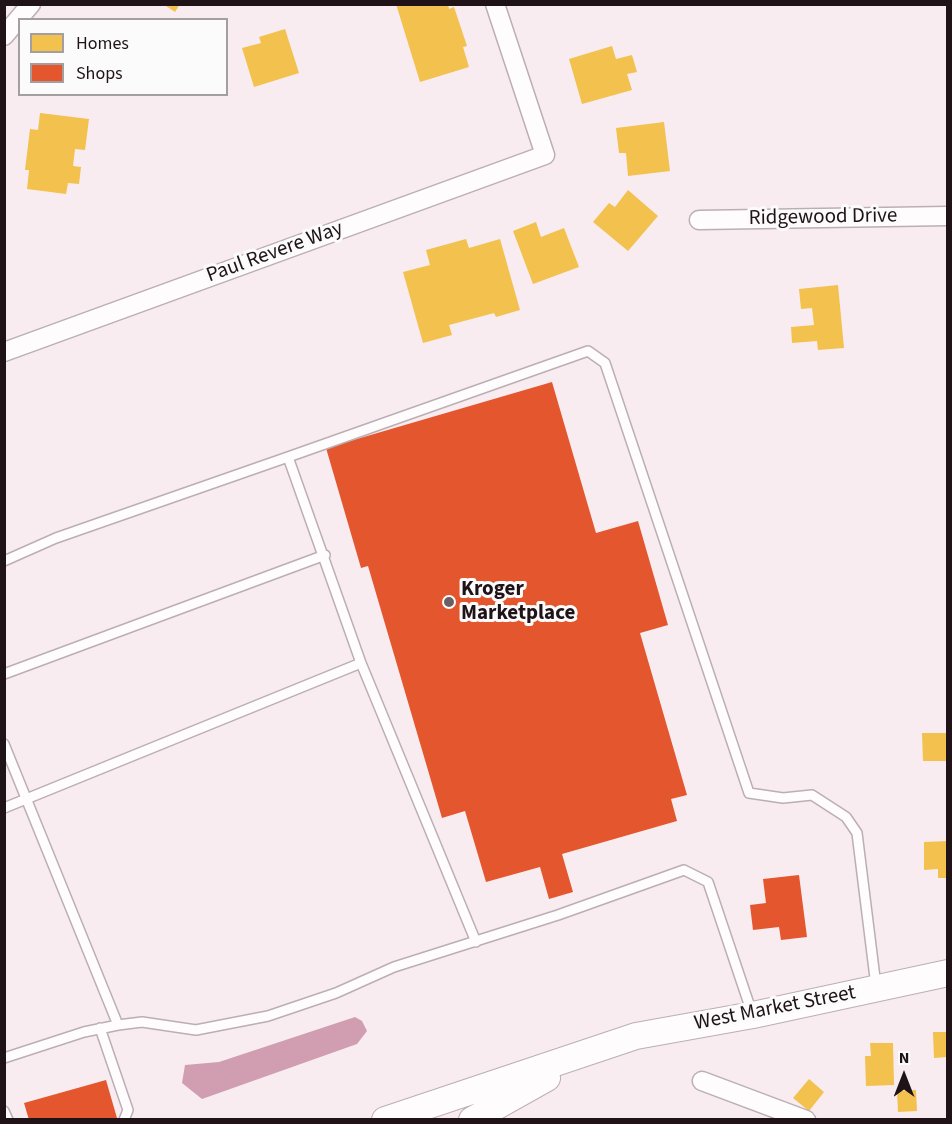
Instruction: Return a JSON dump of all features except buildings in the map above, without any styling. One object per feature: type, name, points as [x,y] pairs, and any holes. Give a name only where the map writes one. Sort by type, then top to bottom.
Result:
[{"type":"main road","name":"West Market Street","points":[[602,1047],[636,1036],[753,1015],[948,973]]},
{"type":"main road","points":[[385,1119],[602,1047]]},
{"type":"main road","points":[[472,1119],[602,1047]]},
{"type":"street","points":[[19,18],[31,4]]},
{"type":"street","name":"Paul Revere Way","points":[[4,352],[545,155],[495,4]]},
{"type":"street","points":[[4,36],[18,19]]},
{"type":"street","name":"Ridgewood Drive","points":[[699,220],[948,216]]},
{"type":"street","points":[[702,1081],[806,1119]]},
{"type":"lane","points":[[4,561],[56,538],[588,351],[605,363],[749,793],[783,798],[812,795],[846,817],[856,833],[876,988]]},
{"type":"lane","points":[[288,457],[325,555],[361,663],[476,942]]},
{"type":"lane","points":[[4,674],[325,555]]},
{"type":"lane","points":[[4,807],[361,663]]},
{"type":"lane","points":[[4,744],[118,1025]]},
{"type":"lane","points":[[4,1058],[100,1028],[118,1025],[142,1022],[196,1030],[268,1016],[336,993],[394,967],[476,942],[684,870],[708,882],[753,1015]]},
{"type":"lane","points":[[100,1028],[128,1110],[124,1119]]},
{"type":"lane","points":[[4,1111],[8,1119]]},
{"type":"shaded area","points":[[355,1017],[362,1021],[367,1031],[357,1044],[202,1099],[182,1083],[185,1065],[219,1062]]},
{"type":"place","name":"Kroger Marketplace","points":[[449,602]]}]
